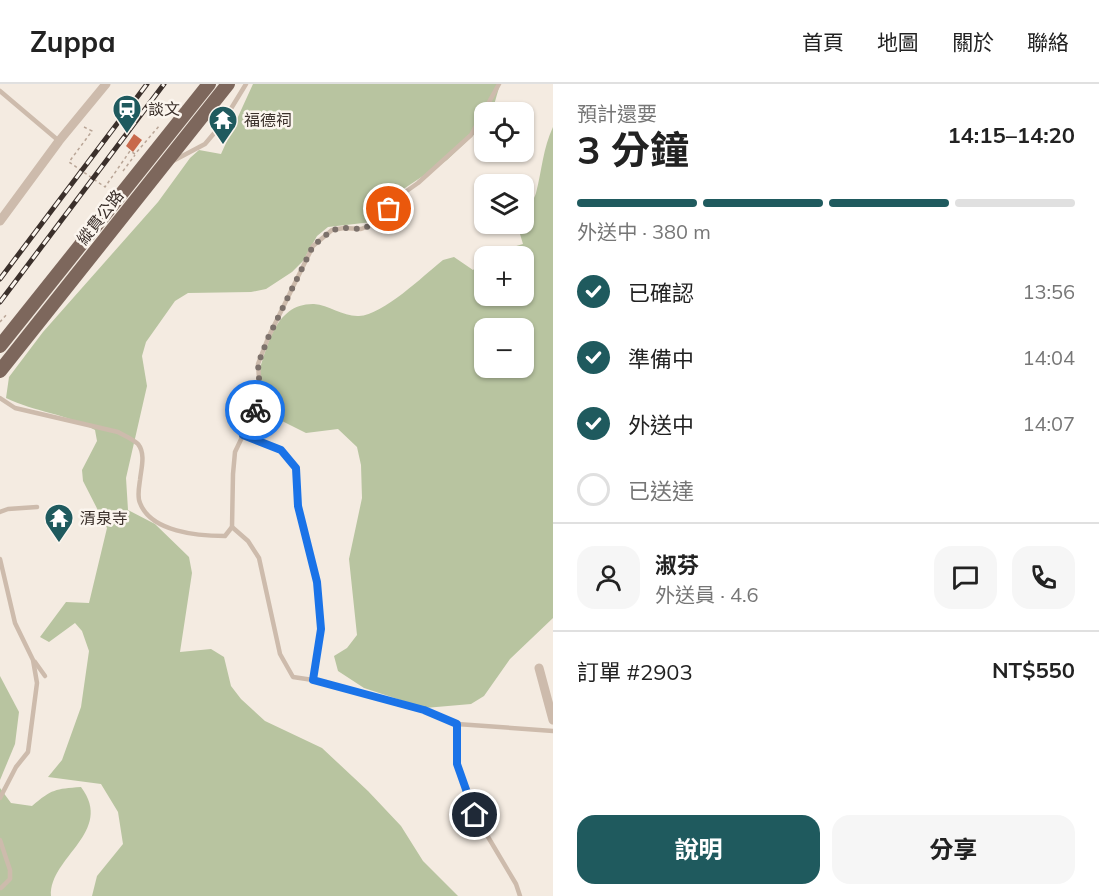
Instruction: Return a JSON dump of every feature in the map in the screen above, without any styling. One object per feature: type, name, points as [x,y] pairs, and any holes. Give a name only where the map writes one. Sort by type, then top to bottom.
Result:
[{"type":"main road","name":"縱貫公路","points":[[0,346],[209,84]]},
{"type":"main road","name":"縱貫公路","points":[[0,371],[158,170],[173,130],[228,84]]},
{"type":"street","points":[[0,221],[59,141],[106,84]]},
{"type":"street","points":[[538,668],[553,720]]},
{"type":"lane","points":[[158,170],[205,144],[221,124],[246,84]]},
{"type":"lane","points":[[0,398],[15,408],[118,432],[130,439],[138,445],[143,455],[139,501],[147,516],[172,530],[202,536],[225,536],[232,526],[235,452],[255,410],[260,392],[258,364],[268,338],[313,246],[332,230],[361,229],[377,223],[401,195],[418,183],[471,135],[499,84]]},
{"type":"lane","points":[[0,91],[59,141]]},
{"type":"lane","points":[[243,435],[281,450],[296,468],[298,506],[317,582],[321,629],[313,680]]},
{"type":"lane","points":[[0,512],[8,508],[37,507]]},
{"type":"lane","points":[[232,526],[248,541],[259,558],[280,654],[293,677],[313,680],[424,710],[457,724],[553,731]]},
{"type":"lane","points":[[0,559],[15,623],[33,660],[45,676]]},
{"type":"lane","points":[[0,798],[16,767],[28,752],[37,683],[33,660]]},
{"type":"lane","points":[[457,724],[457,764],[475,815],[516,884],[520,896]]},
{"type":"lane","points":[[0,840],[10,870],[10,879],[1,888]]},
{"type":"path","points":[[123,171],[135,154],[173,130]]},
{"type":"path","points":[[92,131],[69,162],[105,187],[130,151],[135,154]]},
{"type":"path","points":[[83,172],[107,140]]},
{"type":"path","points":[[0,322],[7,314]]},
{"type":"green space","points":[[253,84],[500,84],[495,102],[474,102],[474,134],[447,160],[399,192],[381,221],[328,227],[317,236],[303,261],[292,272],[266,289],[251,292],[188,293],[175,301],[146,342],[142,356],[147,386],[126,478],[128,510],[155,524],[189,557],[192,573],[180,652],[211,649],[224,657],[231,686],[241,699],[265,721],[322,748],[401,826],[423,861],[458,896],[92,896],[97,876],[123,844],[118,812],[101,784],[48,777],[62,760],[81,707],[89,651],[82,631],[75,623],[49,642],[40,637],[66,602],[89,603],[107,528],[83,481],[82,470],[97,441],[95,430],[73,420],[6,398],[9,377],[43,332],[158,202],[190,158],[199,150],[221,154]]},
{"type":"green space","points":[[553,127],[553,618],[510,659],[484,696],[471,704],[425,708],[364,688],[338,671],[334,656],[347,648],[357,635],[349,559],[362,498],[361,465],[357,447],[338,429],[306,433],[276,418],[269,410],[257,378],[274,330],[290,311],[300,306],[314,304],[353,316],[369,314],[403,294],[443,260],[454,257],[474,269],[474,306],[534,306],[534,246],[516,246],[523,244],[520,234],[534,234],[534,197]]},
{"type":"green space","points":[[0,676],[19,712],[15,744],[0,780]]},
{"type":"green space","points":[[81,787],[89,803],[90,818],[86,831],[53,882],[51,896],[0,896],[0,788],[11,803],[32,806],[54,791]]},
{"type":"building","points":[[134,134],[142,140],[133,152],[126,146]]},
{"type":"railway","points":[[0,279],[147,84]]},
{"type":"railway","points":[[0,302],[164,84]]},
{"type":"way so far","points":[[255,410],[260,392],[258,364],[268,338],[313,246],[332,230],[361,229],[377,223],[389,209]]},
{"type":"place","name":"談文","points":[[127,134]]},
{"type":"place","name":"福德祠","points":[[223,146]]},
{"type":"place","name":"清泉寺","points":[[59,544]]},
{"type":"route","points":[[255,410],[243,435],[281,450],[296,468],[298,506],[317,582],[321,629],[313,680],[424,710],[457,724],[457,764],[475,815]]}]
